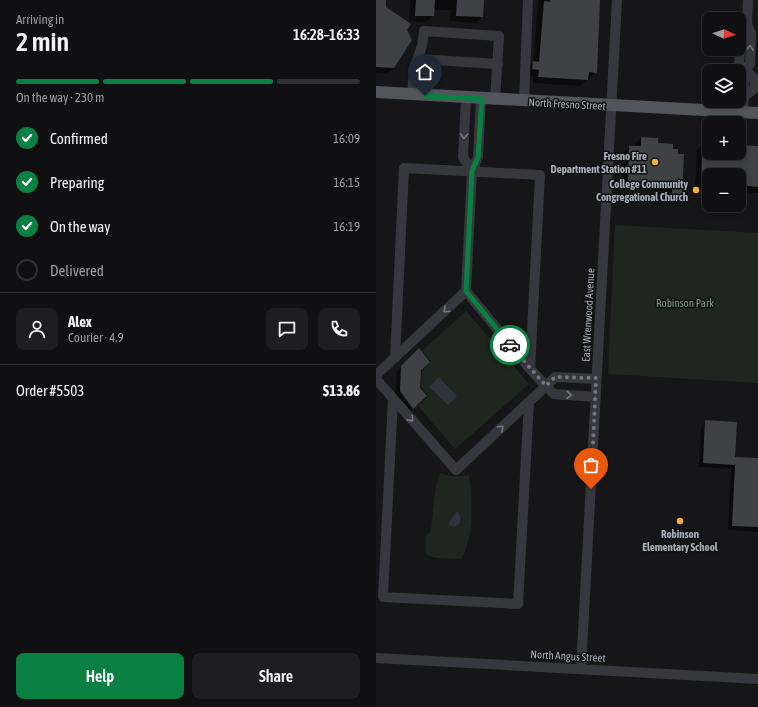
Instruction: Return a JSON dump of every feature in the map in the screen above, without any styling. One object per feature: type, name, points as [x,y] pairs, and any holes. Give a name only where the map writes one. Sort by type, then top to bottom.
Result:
[{"type":"main road","name":"North Fresno Street","points":[[376,92],[495,100],[758,113]]},
{"type":"street","points":[[524,101],[528,0]]},
{"type":"street","name":"East Wrenwood Avenue","points":[[581,669],[617,0]]},
{"type":"street","points":[[743,113],[745,70],[750,64],[751,33],[747,25],[748,0]]},
{"type":"street","points":[[412,95],[414,69],[422,46],[424,31],[499,36],[495,100]]},
{"type":"street","points":[[418,59],[498,64]]},
{"type":"street","points":[[466,98],[463,157],[472,171]]},
{"type":"street","points":[[482,99],[478,157],[472,171],[466,291],[530,369],[554,394],[596,397]]},
{"type":"street","points":[[394,358],[404,168],[540,175],[530,369]]},
{"type":"street","points":[[376,375],[466,291]]},
{"type":"street","points":[[376,379],[456,470],[555,377],[596,378]]},
{"type":"street","points":[[393,400],[380,597],[518,604],[529,402]]},
{"type":"street","name":"North Angus Street","points":[[376,658],[758,679]]},
{"type":"green space","name":"Robinson Park","points":[[615,225],[758,233],[758,383],[608,374]]},
{"type":"green space","points":[[466,311],[529,384],[455,449],[418,406],[429,396],[421,387],[422,371],[431,361],[422,351]]},
{"type":"green space","points":[[440,473],[454,476],[469,475],[471,518],[469,540],[461,559],[438,558],[426,554],[426,536],[431,531],[435,490]]},
{"type":"shaded area","points":[[439,377],[457,396],[448,405],[429,387]]},
{"type":"shaded area","points":[[456,512],[458,512],[461,518],[459,524],[453,527],[449,525],[449,523]]},
{"type":"building","points":[[376,0],[386,0],[386,7],[411,24],[407,30],[412,40],[394,68],[376,67]]},
{"type":"building","points":[[416,0],[435,0],[434,16],[415,16]]},
{"type":"building","points":[[457,0],[484,0],[483,17],[456,16]]},
{"type":"building","points":[[550,0],[600,0],[597,73],[589,72],[588,80],[538,77],[539,70],[532,69],[533,61],[539,62],[544,1],[550,2]]},
{"type":"building","points":[[641,137],[658,138],[658,143],[673,144],[673,149],[678,149],[678,154],[684,154],[682,196],[672,196],[672,185],[653,184],[653,182],[628,181],[629,146],[641,146]]},
{"type":"building","points":[[746,145],[758,146],[758,187],[746,186],[746,168],[702,168],[701,184],[702,153],[702,160],[746,160]]},
{"type":"building","points":[[419,348],[430,362],[421,370],[420,388],[427,396],[413,409],[400,391],[401,366]]},
{"type":"building","points":[[705,420],[737,422],[735,457],[758,458],[758,527],[732,526],[735,465],[703,463]]},
{"type":"way so far","points":[[510,345],[546,386],[555,377],[596,378],[591,489]]},
{"type":"place","name":"Fresno Fire Department Station #11","points":[[655,162]]},
{"type":"place","name":"College Community Congregational Church","points":[[696,190]]},
{"type":"place","name":"Robinson Elementary School","points":[[680,521]]},
{"type":"route","points":[[425,96],[482,99],[478,157],[472,171],[466,291],[510,345]]}]
